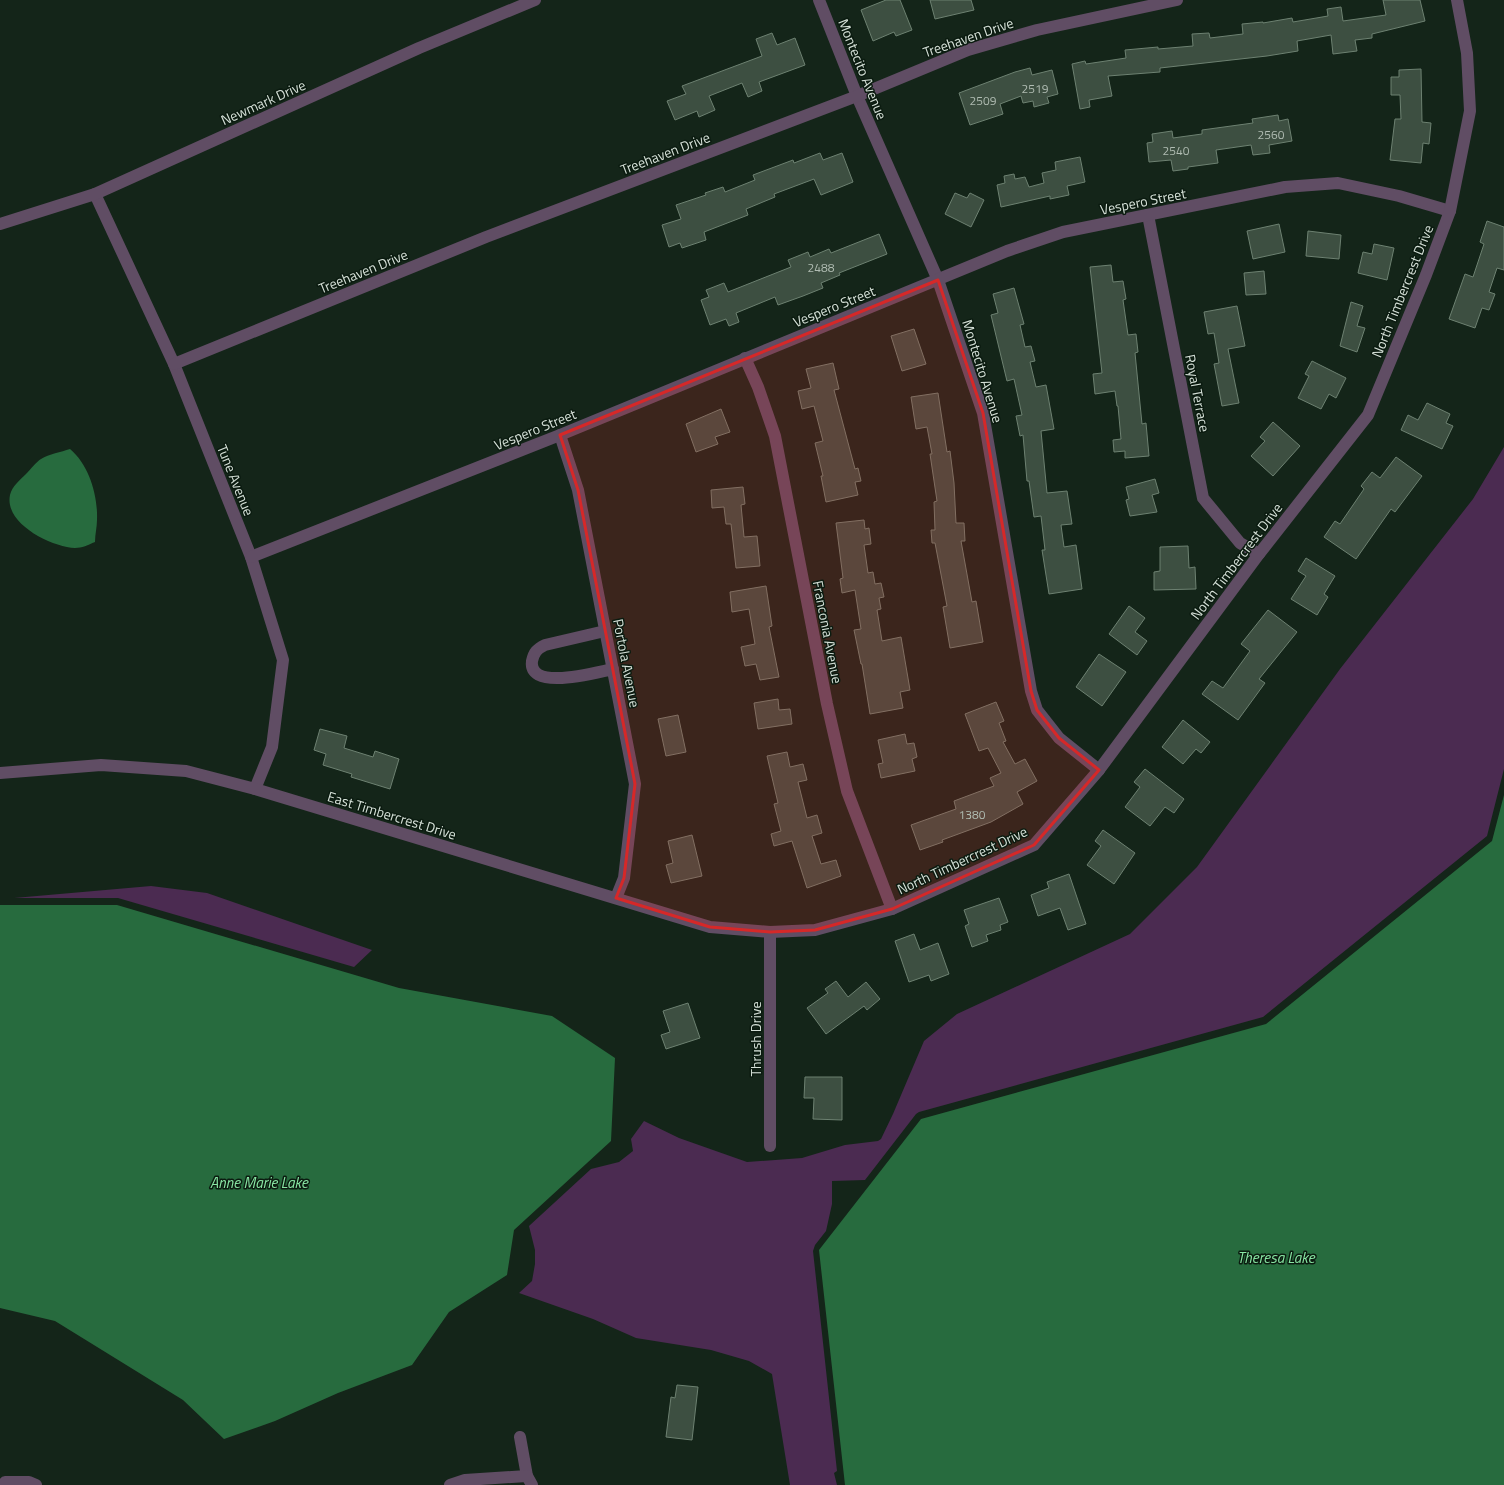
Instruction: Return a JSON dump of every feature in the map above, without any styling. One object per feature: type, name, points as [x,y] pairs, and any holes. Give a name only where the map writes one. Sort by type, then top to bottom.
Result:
[{"type":"street","name":"Newmark Drive","points":[[0,224],[95,194],[419,48],[535,0]]},
{"type":"street","name":"Montecito Avenue","points":[[819,0],[857,96],[938,280],[982,413],[1031,691],[1037,710],[1059,738],[1100,770]]},
{"type":"street","name":"Treehaven Drive","points":[[174,364],[486,237],[857,96],[968,50],[1037,30],[1177,0]]},
{"type":"street","name":"North Timbercrest Drive","points":[[770,932],[815,930],[892,909],[1034,845],[1100,770],[1259,554],[1368,415],[1426,275],[1450,211],[1470,112],[1467,53],[1456,0]]},
{"type":"street","name":"Vespero Street","points":[[251,557],[560,435],[1007,251],[1063,232],[1285,187],[1338,183],[1399,196],[1450,211]]},
{"type":"street","name":"Tune Avenue","points":[[95,194],[174,364],[251,557],[283,660],[272,747],[254,789]]},
{"type":"street","name":"Royal Terrace","points":[[1148,215],[1203,498],[1240,543],[1259,554]]},
{"type":"street","name":"Franconia Avenue","points":[[745,358],[758,387],[775,436],[840,765],[847,791],[892,909]]},
{"type":"street","name":"Portola Avenue","points":[[560,435],[578,490],[635,784],[624,878],[616,898]]},
{"type":"street","points":[[605,631],[545,645],[537,649],[534,654],[532,664],[536,673],[540,677],[548,678],[558,678],[613,669]]},
{"type":"street","name":"East Timbercrest Drive","points":[[0,774],[101,764],[186,771],[254,789],[710,927],[770,932]]},
{"type":"street","name":"Thrush Drive","points":[[770,932],[770,1146]]},
{"type":"street","points":[[450,1485],[465,1480],[530,1480],[520,1437]]},
{"type":"street","points":[[3,1485],[5,1482],[29,1482],[36,1485]]},
{"type":"highlighted area","points":[[938,280],[983,413],[1031,691],[1037,710],[1059,738],[1099,770],[1034,845],[892,909],[815,930],[770,932],[710,927],[616,898],[624,878],[635,784],[578,490],[560,435]]},
{"type":"shaded area","points":[[1504,447],[1504,769],[1487,836],[1263,1017],[919,1112],[865,1180],[832,1181],[832,1204],[826,1231],[815,1245],[813,1251],[837,1471],[834,1473],[837,1485],[790,1485],[772,1374],[749,1361],[711,1350],[636,1338],[593,1319],[519,1293],[532,1281],[535,1264],[535,1250],[529,1226],[591,1169],[619,1162],[633,1151],[631,1139],[644,1121],[679,1138],[747,1162],[802,1158],[845,1145],[878,1141],[881,1139],[893,1114],[924,1041],[957,1014],[1130,934],[1197,867],[1340,669],[1473,499]]},
{"type":"shaded area","points":[[151,886],[207,893],[372,950],[354,967],[118,898],[14,898]]},
{"type":"water","points":[[70,449],[82,463],[91,481],[97,510],[95,542],[78,548],[65,547],[32,532],[14,515],[10,506],[10,495],[12,489],[37,462],[48,456]]},
{"type":"water","name":"Theresa Lake","points":[[1504,795],[1504,1485],[845,1485],[819,1250],[921,1119],[1266,1024],[1492,841]]},
{"type":"water","name":"Anne Marie Lake","points":[[0,905],[117,905],[399,988],[552,1016],[615,1058],[611,1141],[514,1230],[507,1275],[449,1312],[412,1365],[338,1393],[275,1421],[224,1439],[183,1400],[55,1321],[0,1308]]},
{"type":"building","points":[[886,0],[900,0],[912,30],[896,36],[894,32],[873,41],[861,10]]},
{"type":"building","points":[[930,0],[971,0],[974,10],[935,19]]},
{"type":"building","points":[[1383,0],[1420,0],[1425,21],[1372,34],[1372,38],[1355,40],[1357,51],[1333,54],[1331,35],[1297,41],[1298,51],[1160,68],[1160,72],[1108,76],[1112,96],[1089,100],[1090,107],[1080,109],[1072,64],[1085,61],[1086,64],[1126,58],[1125,50],[1193,46],[1192,34],[1209,33],[1210,38],[1243,34],[1242,24],[1263,23],[1292,18],[1293,22],[1328,16],[1327,9],[1341,7],[1343,21],[1386,15]]},
{"type":"building","points":[[772,33],[777,45],[795,38],[805,65],[759,82],[762,91],[748,97],[742,83],[709,96],[715,110],[699,117],[697,111],[675,120],[667,101],[686,94],[682,86],[762,56],[756,39]]},
{"type":"building","points":[[1030,68],[1032,75],[1052,70],[1058,94],[1047,97],[1049,103],[1034,107],[1033,101],[1023,103],[1021,96],[1000,104],[1003,114],[970,125],[959,93],[1015,72]]},
{"type":"building","points":[[1421,69],[1422,122],[1431,123],[1429,144],[1423,143],[1421,163],[1390,160],[1395,119],[1401,119],[1400,95],[1391,95],[1391,77],[1399,77],[1399,70]]},
{"type":"building","points":[[1278,115],[1279,121],[1288,119],[1292,141],[1269,145],[1270,153],[1253,155],[1251,145],[1216,150],[1218,163],[1188,167],[1188,169],[1173,171],[1171,160],[1149,162],[1147,143],[1153,142],[1152,134],[1172,131],[1173,138],[1202,134],[1202,130],[1253,123],[1252,119]]},
{"type":"building","points":[[820,153],[823,160],[842,153],[853,182],[821,195],[814,179],[774,194],[775,197],[746,209],[748,215],[704,232],[706,240],[682,248],[680,243],[669,247],[662,225],[681,219],[676,205],[706,195],[705,193],[723,187],[725,192],[755,180],[753,175],[793,160],[794,163]]},
{"type":"building","points":[[1080,157],[1085,182],[1067,186],[1069,195],[1050,199],[1050,196],[1001,207],[997,185],[1005,183],[1004,176],[1014,174],[1015,179],[1025,177],[1029,187],[1044,183],[1042,173],[1056,170],[1055,162]]},
{"type":"building","points":[[955,193],[967,198],[970,193],[984,200],[971,227],[945,214]]},
{"type":"building","points":[[1487,221],[1504,227],[1504,270],[1497,268],[1489,292],[1495,294],[1489,310],[1482,308],[1475,328],[1449,319],[1465,274],[1473,277],[1484,244],[1480,242]]},
{"type":"building","points":[[1279,224],[1285,252],[1253,259],[1247,231]]},
{"type":"building","points":[[1308,231],[1341,235],[1339,259],[1306,256]]},
{"type":"building","points":[[879,234],[887,254],[839,273],[840,275],[821,283],[823,288],[803,296],[778,305],[775,297],[736,313],[739,322],[729,326],[726,319],[710,325],[701,300],[709,297],[706,290],[724,283],[728,292],[791,267],[788,260],[808,252],[810,257],[829,249],[831,253]]},
{"type":"building","points":[[1374,244],[1394,248],[1387,280],[1358,273],[1363,252],[1372,254]]},
{"type":"building","points":[[1111,265],[1113,282],[1123,281],[1126,299],[1123,300],[1128,335],[1136,334],[1138,352],[1135,353],[1142,424],[1146,423],[1149,456],[1125,458],[1125,451],[1114,452],[1113,440],[1121,439],[1115,391],[1095,394],[1093,374],[1102,373],[1090,267]]},
{"type":"building","points":[[1264,271],[1266,294],[1246,295],[1244,273]]},
{"type":"building","points":[[1014,288],[1024,324],[1020,325],[1025,347],[1031,346],[1035,361],[1030,362],[1036,387],[1046,385],[1054,429],[1041,431],[1047,493],[1067,491],[1072,524],[1061,525],[1064,547],[1076,545],[1082,589],[1049,594],[1042,550],[1045,550],[1041,516],[1034,517],[1029,481],[1027,481],[1023,435],[1020,436],[1016,416],[1022,415],[1014,379],[1007,381],[991,315],[998,313],[993,294]]},
{"type":"building","points":[[1351,302],[1363,306],[1357,326],[1365,328],[1357,352],[1340,346]]},
{"type":"building","points":[[1237,306],[1245,346],[1228,349],[1239,403],[1222,406],[1214,364],[1219,363],[1214,333],[1208,334],[1204,312]]},
{"type":"building","points":[[914,329],[926,364],[902,371],[891,336]]},
{"type":"building","points":[[1312,361],[1346,378],[1336,398],[1329,394],[1321,409],[1298,398],[1309,376],[1305,374]]},
{"type":"building","points":[[833,363],[839,389],[834,390],[855,469],[858,468],[861,481],[855,482],[858,495],[826,502],[821,476],[823,476],[815,443],[823,441],[814,406],[802,409],[798,391],[811,388],[806,369]]},
{"type":"building","points":[[938,393],[947,452],[950,451],[954,483],[956,523],[964,523],[965,541],[961,541],[972,602],[976,601],[983,642],[950,648],[943,607],[947,606],[935,543],[932,543],[931,530],[935,530],[934,502],[937,501],[930,454],[932,454],[927,427],[916,429],[911,397]]},
{"type":"building","points":[[1427,403],[1450,414],[1446,423],[1453,426],[1442,449],[1401,430],[1408,415],[1418,420]]},
{"type":"building","points":[[721,409],[730,432],[715,437],[718,444],[696,452],[686,424]]},
{"type":"building","points":[[1273,422],[1300,446],[1273,476],[1251,456],[1265,441],[1260,437]]},
{"type":"building","points":[[1396,457],[1422,476],[1395,512],[1391,509],[1356,559],[1324,537],[1335,521],[1340,524],[1364,489],[1361,486],[1372,472],[1380,478]]},
{"type":"building","points":[[1155,479],[1159,493],[1152,495],[1157,512],[1130,516],[1126,500],[1129,499],[1126,487]]},
{"type":"building","points":[[743,487],[745,504],[741,505],[744,537],[757,536],[760,566],[736,568],[731,524],[726,524],[724,507],[712,508],[711,490]]},
{"type":"building","points":[[864,520],[865,529],[869,528],[871,544],[864,545],[868,573],[873,572],[875,584],[881,583],[884,597],[879,598],[881,609],[877,610],[882,641],[901,637],[910,690],[900,692],[903,708],[870,714],[862,664],[854,630],[861,629],[855,590],[842,593],[840,579],[843,578],[836,523]]},
{"type":"building","points":[[1188,546],[1189,568],[1195,567],[1196,589],[1154,590],[1154,572],[1160,571],[1160,547]]},
{"type":"building","points":[[1306,558],[1335,576],[1324,594],[1328,597],[1317,615],[1291,599],[1306,576],[1298,571]]},
{"type":"building","points":[[766,586],[772,626],[769,627],[779,677],[760,680],[756,664],[745,666],[741,647],[755,644],[749,609],[732,612],[730,592]]},
{"type":"building","points":[[1129,606],[1145,618],[1135,632],[1147,641],[1137,655],[1109,634]]},
{"type":"building","points":[[1268,610],[1297,632],[1259,679],[1265,683],[1238,720],[1202,694],[1212,681],[1223,688],[1250,651],[1241,644]]},
{"type":"building","points":[[1099,654],[1126,672],[1102,706],[1076,687]]},
{"type":"building","points":[[778,699],[779,710],[790,709],[792,724],[758,729],[754,703]]},
{"type":"building","points":[[996,702],[1004,721],[999,723],[1006,741],[1003,742],[1015,764],[1025,759],[1037,781],[1017,792],[1023,804],[991,822],[942,840],[943,842],[920,850],[911,825],[956,809],[954,801],[994,786],[990,778],[1001,773],[988,748],[979,751],[965,714]]},
{"type":"building","points":[[678,715],[686,752],[666,756],[658,719]]},
{"type":"building","points":[[1183,720],[1210,742],[1201,753],[1196,749],[1183,764],[1162,747]]},
{"type":"building","points":[[320,729],[347,736],[344,748],[373,757],[375,751],[399,759],[390,789],[351,777],[352,774],[323,765],[326,754],[314,750]]},
{"type":"building","points":[[905,734],[907,744],[914,743],[917,757],[912,759],[915,771],[881,778],[878,764],[883,763],[878,740]]},
{"type":"building","points":[[787,752],[790,767],[803,764],[807,780],[798,782],[807,818],[817,815],[822,833],[812,836],[821,864],[836,860],[841,876],[807,888],[792,841],[774,846],[771,834],[781,831],[774,804],[778,803],[767,756]]},
{"type":"building","points":[[1145,769],[1184,799],[1174,813],[1165,807],[1150,826],[1125,807],[1140,787],[1134,782]]},
{"type":"building","points":[[1103,830],[1135,853],[1114,884],[1087,865],[1101,846],[1095,841]]},
{"type":"building","points":[[692,835],[702,876],[671,883],[666,865],[673,863],[668,841]]},
{"type":"building","points":[[1069,874],[1086,924],[1068,930],[1060,908],[1038,916],[1031,895],[1049,888],[1047,882]]},
{"type":"building","points":[[999,898],[1008,922],[1000,925],[1001,930],[986,935],[988,941],[972,947],[965,926],[969,924],[964,910]]},
{"type":"building","points":[[914,934],[920,950],[938,943],[949,974],[931,981],[929,975],[909,982],[895,941]]},
{"type":"building","points":[[836,981],[848,997],[866,982],[880,999],[867,1010],[864,1006],[826,1034],[807,1008],[828,993],[825,989]]},
{"type":"building","points":[[688,1003],[700,1038],[666,1049],[661,1035],[670,1032],[663,1011]]},
{"type":"building","points":[[805,1077],[842,1077],[842,1120],[813,1119],[814,1098],[804,1098]]},
{"type":"building","points":[[677,1385],[698,1387],[692,1440],[666,1437],[671,1397],[675,1398]]}]
